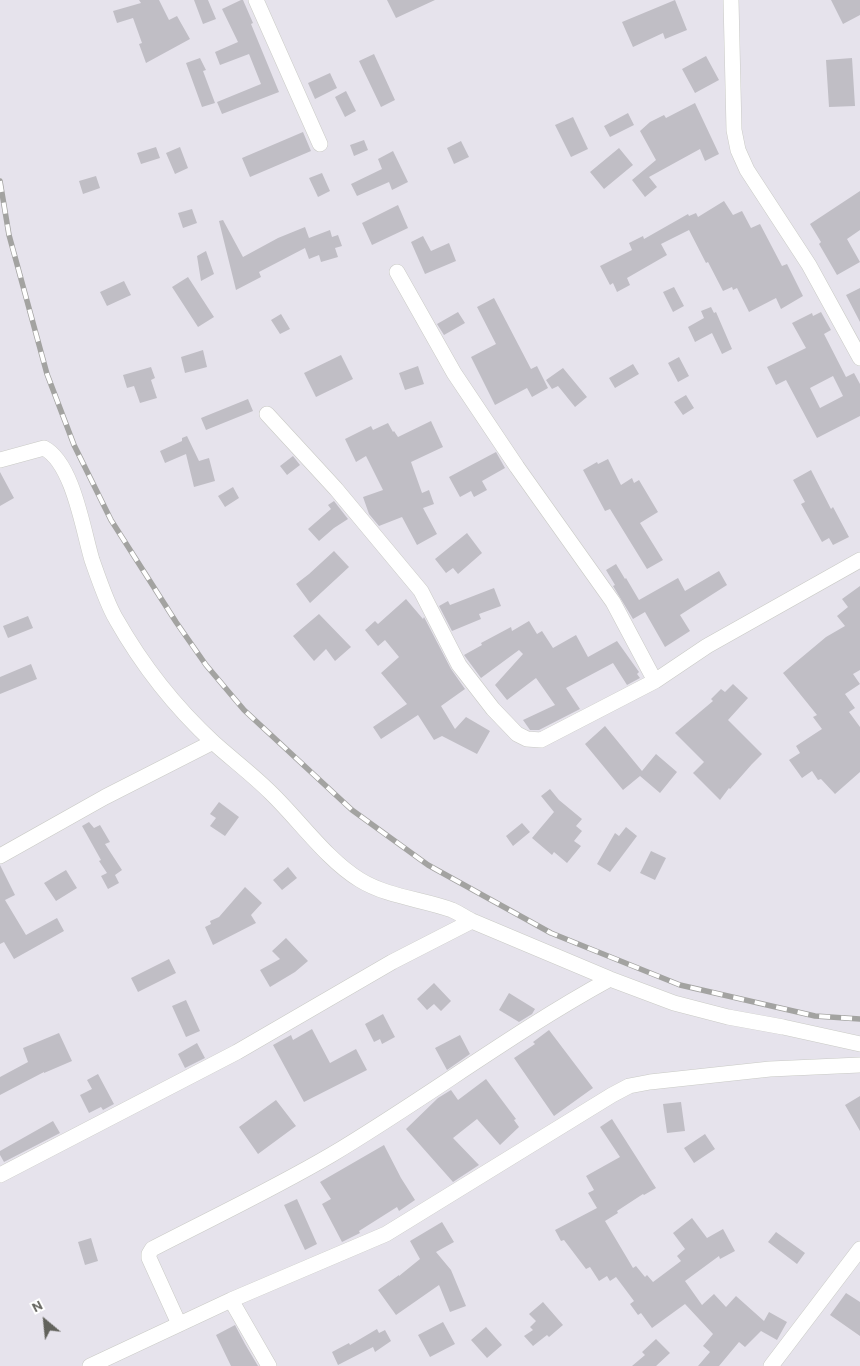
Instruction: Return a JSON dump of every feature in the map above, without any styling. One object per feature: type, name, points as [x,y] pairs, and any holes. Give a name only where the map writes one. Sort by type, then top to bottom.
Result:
[{"type":"street","points":[[256,0],[320,144]]},
{"type":"street","points":[[731,0],[734,130],[738,150],[747,170],[809,265],[860,358]]},
{"type":"street","points":[[397,272],[454,373],[517,467],[613,602],[655,681]]},
{"type":"street","points":[[267,414],[336,489],[421,591],[459,665],[493,709],[517,734],[527,739],[541,740],[655,681],[707,646],[860,560]]},
{"type":"street","points":[[0,460],[44,448],[57,458],[75,496],[93,562],[115,618],[164,690],[213,742],[270,792],[346,871],[362,881],[395,895],[454,911],[472,921],[610,979],[682,1006],[860,1044]]},
{"type":"street","points":[[0,856],[105,797],[213,742]]},
{"type":"street","points":[[0,1175],[237,1052],[392,962],[472,921]]},
{"type":"street","points":[[179,1324],[150,1258],[149,1254],[152,1249],[329,1156],[405,1109],[473,1062],[562,1006],[610,979]]},
{"type":"street","points":[[90,1366],[232,1300],[386,1234],[629,1086],[770,1069],[860,1065]]},
{"type":"street","points":[[771,1366],[860,1249]]},
{"type":"street","points":[[232,1300],[270,1366]]},
{"type":"building","points":[[139,0],[159,0],[169,20],[177,16],[190,39],[146,63],[139,44],[142,43],[133,18],[117,23],[113,11],[141,3]]},
{"type":"building","points":[[194,0],[208,0],[216,19],[203,24]]},
{"type":"building","points":[[243,0],[253,23],[251,24],[279,92],[222,114],[217,102],[261,84],[249,54],[220,65],[215,52],[238,42],[222,9]]},
{"type":"building","points":[[387,0],[435,0],[396,18]]},
{"type":"building","points":[[675,0],[687,30],[665,39],[663,33],[633,47],[622,22]]},
{"type":"building","points":[[831,0],[860,0],[860,15],[843,24]]},
{"type":"building","points":[[374,54],[395,100],[381,107],[359,61]]},
{"type":"building","points":[[706,56],[719,80],[695,93],[682,69]]},
{"type":"building","points":[[200,58],[206,70],[203,71],[215,103],[202,107],[186,63]]},
{"type":"building","points":[[852,58],[855,106],[829,107],[826,60]]},
{"type":"building","points":[[330,73],[337,88],[315,99],[308,83]]},
{"type":"building","points":[[346,91],[356,111],[345,117],[335,97]]},
{"type":"building","points":[[695,103],[719,154],[705,161],[700,149],[649,177],[657,187],[645,197],[632,180],[656,160],[640,131],[650,122],[664,115],[666,118]]},
{"type":"building","points":[[628,113],[634,125],[610,137],[604,126]]},
{"type":"building","points":[[573,117],[588,149],[571,157],[555,125]]},
{"type":"building","points":[[303,132],[311,151],[250,177],[242,158]]},
{"type":"building","points":[[364,140],[368,150],[354,156],[350,145]]},
{"type":"building","points":[[461,141],[469,157],[454,164],[447,148]]},
{"type":"building","points":[[156,147],[160,158],[141,164],[137,153]]},
{"type":"building","points":[[180,147],[188,168],[175,174],[166,153]]},
{"type":"building","points":[[619,148],[633,165],[604,189],[590,172]]},
{"type":"building","points":[[393,151],[408,182],[392,190],[389,182],[357,196],[351,184],[382,169],[378,159]]},
{"type":"building","points":[[322,173],[330,191],[318,197],[309,178]]},
{"type":"building","points":[[96,176],[100,188],[83,194],[79,181]]},
{"type":"building","points":[[860,191],[860,230],[847,239],[860,262],[837,275],[810,224]]},
{"type":"building","points":[[724,201],[733,215],[742,211],[751,228],[760,224],[782,266],[787,264],[803,296],[781,309],[776,298],[749,312],[737,288],[733,290],[732,287],[723,291],[689,230],[661,244],[667,255],[627,278],[630,285],[617,292],[613,283],[610,285],[600,266],[632,250],[629,243],[643,236],[644,239],[688,214],[689,216],[696,213],[698,217]]},
{"type":"building","points":[[398,205],[408,228],[372,245],[362,223]]},
{"type":"building","points":[[192,209],[197,223],[183,228],[178,213]]},
{"type":"building","points":[[223,220],[243,257],[278,238],[305,227],[309,238],[330,230],[332,237],[338,235],[342,246],[335,248],[338,257],[321,262],[319,255],[309,259],[305,248],[259,272],[261,277],[236,290],[219,221]]},
{"type":"building","points":[[423,236],[431,251],[449,243],[456,261],[425,274],[411,242]]},
{"type":"building","points":[[206,251],[214,274],[201,281],[197,256]]},
{"type":"building","points":[[188,277],[214,317],[198,327],[172,287]]},
{"type":"building","points":[[124,281],[131,295],[107,306],[100,292]]},
{"type":"building","points":[[674,287],[684,306],[673,312],[663,292]]},
{"type":"building","points":[[860,288],[860,322],[846,295]]},
{"type":"building","points":[[494,298],[531,369],[537,366],[548,388],[532,397],[527,388],[495,405],[471,357],[496,344],[477,307]]},
{"type":"building","points":[[711,307],[714,313],[716,312],[732,349],[722,354],[712,333],[695,342],[688,327],[704,318],[701,311]]},
{"type":"building","points":[[458,312],[465,323],[444,335],[437,324]]},
{"type":"building","points":[[821,312],[831,330],[824,334],[846,377],[854,373],[860,384],[860,416],[817,438],[786,380],[776,385],[767,367],[806,348],[792,323],[812,313],[813,316]],"holes":[[[833,376],[843,396],[820,408],[810,388]]]},
{"type":"building","points":[[281,314],[290,329],[280,334],[271,320]]},
{"type":"building","points":[[203,350],[207,367],[185,373],[181,357]]},
{"type":"building","points":[[341,355],[353,379],[316,397],[304,373]]},
{"type":"building","points":[[679,357],[689,376],[678,382],[668,363]]},
{"type":"building","points":[[633,364],[639,374],[615,388],[609,378]]},
{"type":"building","points":[[418,366],[424,384],[405,390],[399,373]]},
{"type":"building","points":[[151,367],[155,378],[151,380],[157,398],[140,403],[134,386],[127,388],[123,375]]},
{"type":"building","points":[[563,368],[587,397],[575,407],[558,386],[552,389],[546,380]]},
{"type":"building","points":[[686,395],[694,408],[683,415],[674,402]]},
{"type":"building","points":[[248,399],[253,411],[206,430],[201,418]]},
{"type":"building","points":[[431,421],[443,447],[411,462],[422,493],[429,490],[434,504],[423,508],[437,534],[417,545],[402,517],[379,526],[369,514],[363,497],[383,490],[366,456],[356,462],[345,439],[371,426],[373,430],[388,423],[398,437]]},
{"type":"building","points":[[187,436],[199,461],[209,458],[215,481],[194,487],[186,454],[165,463],[160,451],[182,441],[182,438]]},
{"type":"building","points":[[496,452],[505,468],[482,481],[487,490],[474,497],[471,491],[460,497],[449,477]]},
{"type":"building","points":[[293,456],[300,465],[287,475],[280,466]]},
{"type":"building","points":[[608,459],[621,485],[632,478],[634,483],[639,480],[658,512],[640,523],[663,560],[647,569],[610,509],[605,511],[583,470],[597,462],[598,464]]},
{"type":"building","points":[[811,470],[831,509],[833,507],[849,537],[833,545],[829,538],[822,542],[801,504],[805,502],[793,480]]},
{"type":"building","points":[[0,472],[14,498],[0,506]]},
{"type":"building","points":[[233,487],[239,498],[225,507],[218,496]]},
{"type":"building","points":[[334,501],[348,519],[319,541],[308,529],[331,509],[328,505]]},
{"type":"building","points":[[467,533],[482,553],[458,574],[453,568],[446,573],[435,559]]},
{"type":"building","points":[[334,551],[349,567],[310,603],[296,584]]},
{"type":"building","points":[[616,564],[639,600],[678,578],[685,591],[719,571],[727,585],[680,615],[690,631],[665,647],[645,612],[633,619],[613,586],[615,585],[606,570]]},
{"type":"building","points":[[860,586],[860,670],[853,674],[860,684],[845,694],[855,708],[849,712],[860,727],[860,772],[835,794],[821,779],[818,780],[812,771],[802,778],[789,760],[800,753],[796,746],[822,729],[813,717],[817,715],[783,673],[826,637],[845,626],[837,616],[848,607],[842,599]]},
{"type":"building","points":[[494,588],[501,606],[479,614],[481,619],[452,631],[439,606],[448,601],[450,605]]},
{"type":"building","points":[[406,599],[423,619],[424,617],[451,669],[465,689],[441,706],[455,729],[466,717],[490,731],[477,754],[442,736],[434,740],[418,715],[381,739],[373,727],[407,704],[381,673],[399,657],[385,640],[378,646],[365,630],[375,621],[378,624]]},
{"type":"building","points":[[319,614],[351,647],[335,661],[326,649],[314,661],[293,636]]},
{"type":"building","points":[[28,616],[33,628],[8,638],[3,626]]},
{"type":"building","points":[[529,621],[537,634],[542,631],[553,648],[576,635],[588,657],[617,641],[639,672],[637,674],[640,678],[627,685],[613,663],[566,688],[580,709],[539,730],[530,730],[523,720],[555,705],[536,678],[507,700],[495,685],[523,654],[519,650],[481,678],[464,655],[482,645],[481,643],[511,627],[512,631]]},
{"type":"building","points":[[31,664],[37,679],[0,694],[0,677]]},
{"type":"building","points":[[733,684],[748,698],[728,720],[762,754],[720,800],[693,773],[704,762],[675,733],[713,701],[711,699],[721,689],[725,692]]},
{"type":"building","points":[[605,726],[642,771],[656,754],[677,772],[660,793],[640,776],[623,790],[585,744]]},
{"type":"building","points":[[550,789],[559,800],[582,819],[576,826],[582,831],[574,841],[581,846],[567,863],[554,852],[552,855],[532,838],[554,812],[541,796]]},
{"type":"building","points":[[219,802],[239,817],[225,836],[210,826],[216,818],[210,814]]},
{"type":"building","points":[[89,822],[94,828],[100,825],[110,842],[105,844],[122,870],[115,875],[119,883],[108,889],[101,876],[107,873],[82,826]]},
{"type":"building","points":[[522,823],[530,832],[513,846],[506,836]]},
{"type":"building","points":[[626,827],[637,836],[610,872],[597,864],[615,833],[619,836]]},
{"type":"building","points":[[651,851],[666,858],[655,880],[640,873]]},
{"type":"building","points":[[0,865],[15,895],[5,900],[26,935],[57,918],[64,931],[14,959],[4,942],[0,944]]},
{"type":"building","points":[[288,867],[297,878],[282,890],[273,880]]},
{"type":"building","points":[[66,870],[77,888],[56,901],[44,883]]},
{"type":"building","points":[[245,887],[262,903],[251,915],[256,923],[213,945],[205,927],[211,924],[210,921],[219,917]]},
{"type":"building","points":[[286,938],[308,961],[295,972],[270,987],[260,970],[280,959],[272,951]]},
{"type":"building","points":[[169,959],[176,973],[138,992],[131,978]]},
{"type":"building","points":[[434,983],[451,1001],[441,1011],[434,1004],[427,1010],[417,999]]},
{"type":"building","points":[[509,993],[535,1009],[532,1014],[519,1022],[499,1010]]},
{"type":"building","points":[[186,1000],[200,1031],[186,1037],[172,1006]]},
{"type":"building","points":[[383,1014],[395,1037],[382,1044],[380,1039],[374,1042],[365,1024]]},
{"type":"building","points":[[312,1029],[330,1063],[356,1049],[367,1070],[304,1102],[273,1045],[291,1035],[293,1040]]},
{"type":"building","points":[[549,1030],[593,1088],[554,1116],[514,1058],[535,1044],[533,1042]]},
{"type":"building","points":[[59,1033],[72,1061],[44,1072],[0,1095],[0,1077],[28,1062],[23,1048]]},
{"type":"building","points":[[460,1035],[470,1054],[447,1070],[435,1048]]},
{"type":"building","points":[[197,1043],[205,1058],[185,1068],[178,1054]]},
{"type":"building","points":[[98,1074],[114,1104],[103,1110],[101,1107],[89,1113],[80,1095],[92,1089],[87,1080]]},
{"type":"building","points":[[486,1079],[516,1119],[514,1120],[519,1127],[500,1145],[477,1119],[453,1138],[479,1165],[453,1182],[406,1129],[438,1098],[451,1090],[458,1100]]},
{"type":"building","points":[[860,1096],[860,1131],[845,1105]]},
{"type":"building","points":[[276,1100],[296,1126],[258,1154],[239,1127]]},
{"type":"building","points":[[681,1102],[685,1131],[667,1133],[663,1104]]},
{"type":"building","points":[[612,1119],[656,1188],[643,1194],[605,1221],[633,1268],[636,1266],[645,1277],[647,1275],[653,1282],[681,1261],[677,1256],[685,1249],[673,1233],[692,1218],[707,1238],[723,1229],[735,1251],[720,1259],[719,1256],[685,1281],[702,1305],[714,1294],[726,1307],[736,1296],[764,1321],[769,1312],[787,1322],[777,1340],[761,1331],[745,1347],[739,1342],[719,1366],[698,1366],[710,1352],[703,1346],[713,1334],[685,1304],[652,1328],[641,1313],[638,1315],[630,1304],[634,1301],[616,1277],[610,1281],[607,1276],[599,1281],[590,1267],[586,1269],[564,1240],[561,1241],[555,1230],[597,1208],[588,1193],[594,1190],[586,1176],[620,1157],[600,1127]]},
{"type":"building","points":[[53,1121],[60,1133],[4,1162],[0,1151]]},
{"type":"building","points":[[705,1134],[715,1149],[694,1163],[684,1148]]},
{"type":"building","points":[[384,1145],[415,1200],[399,1211],[397,1207],[359,1231],[360,1233],[342,1242],[322,1204],[331,1199],[320,1182]]},
{"type":"building","points":[[297,1199],[317,1244],[305,1250],[284,1205]]},
{"type":"building","points":[[442,1222],[454,1242],[436,1252],[451,1270],[466,1306],[450,1312],[439,1285],[396,1315],[378,1290],[420,1259],[410,1241]]},
{"type":"building","points":[[776,1232],[805,1253],[797,1264],[768,1242]]},
{"type":"building","points":[[91,1238],[98,1261],[85,1265],[78,1242]]},
{"type":"building","points":[[846,1293],[860,1302],[860,1336],[830,1315]]},
{"type":"building","points":[[543,1302],[563,1325],[549,1337],[547,1335],[533,1346],[524,1336],[533,1330],[530,1327],[536,1321],[529,1314]]},
{"type":"building","points":[[443,1322],[455,1344],[430,1357],[418,1335]]},
{"type":"building","points":[[235,1325],[258,1366],[231,1366],[216,1335]]},
{"type":"building","points":[[486,1327],[502,1345],[487,1358],[471,1340]]},
{"type":"building","points":[[377,1329],[379,1333],[385,1330],[391,1341],[375,1352],[373,1347],[338,1365],[332,1352],[349,1343],[350,1345]]},
{"type":"building","points":[[656,1339],[670,1353],[656,1366],[632,1366],[645,1355],[642,1352]]},
{"type":"railway","points":[[0,181],[9,235],[47,374],[74,445],[111,520],[176,622],[206,665],[244,710],[352,810],[428,865],[551,933],[680,985],[815,1016],[860,1019]]}]
